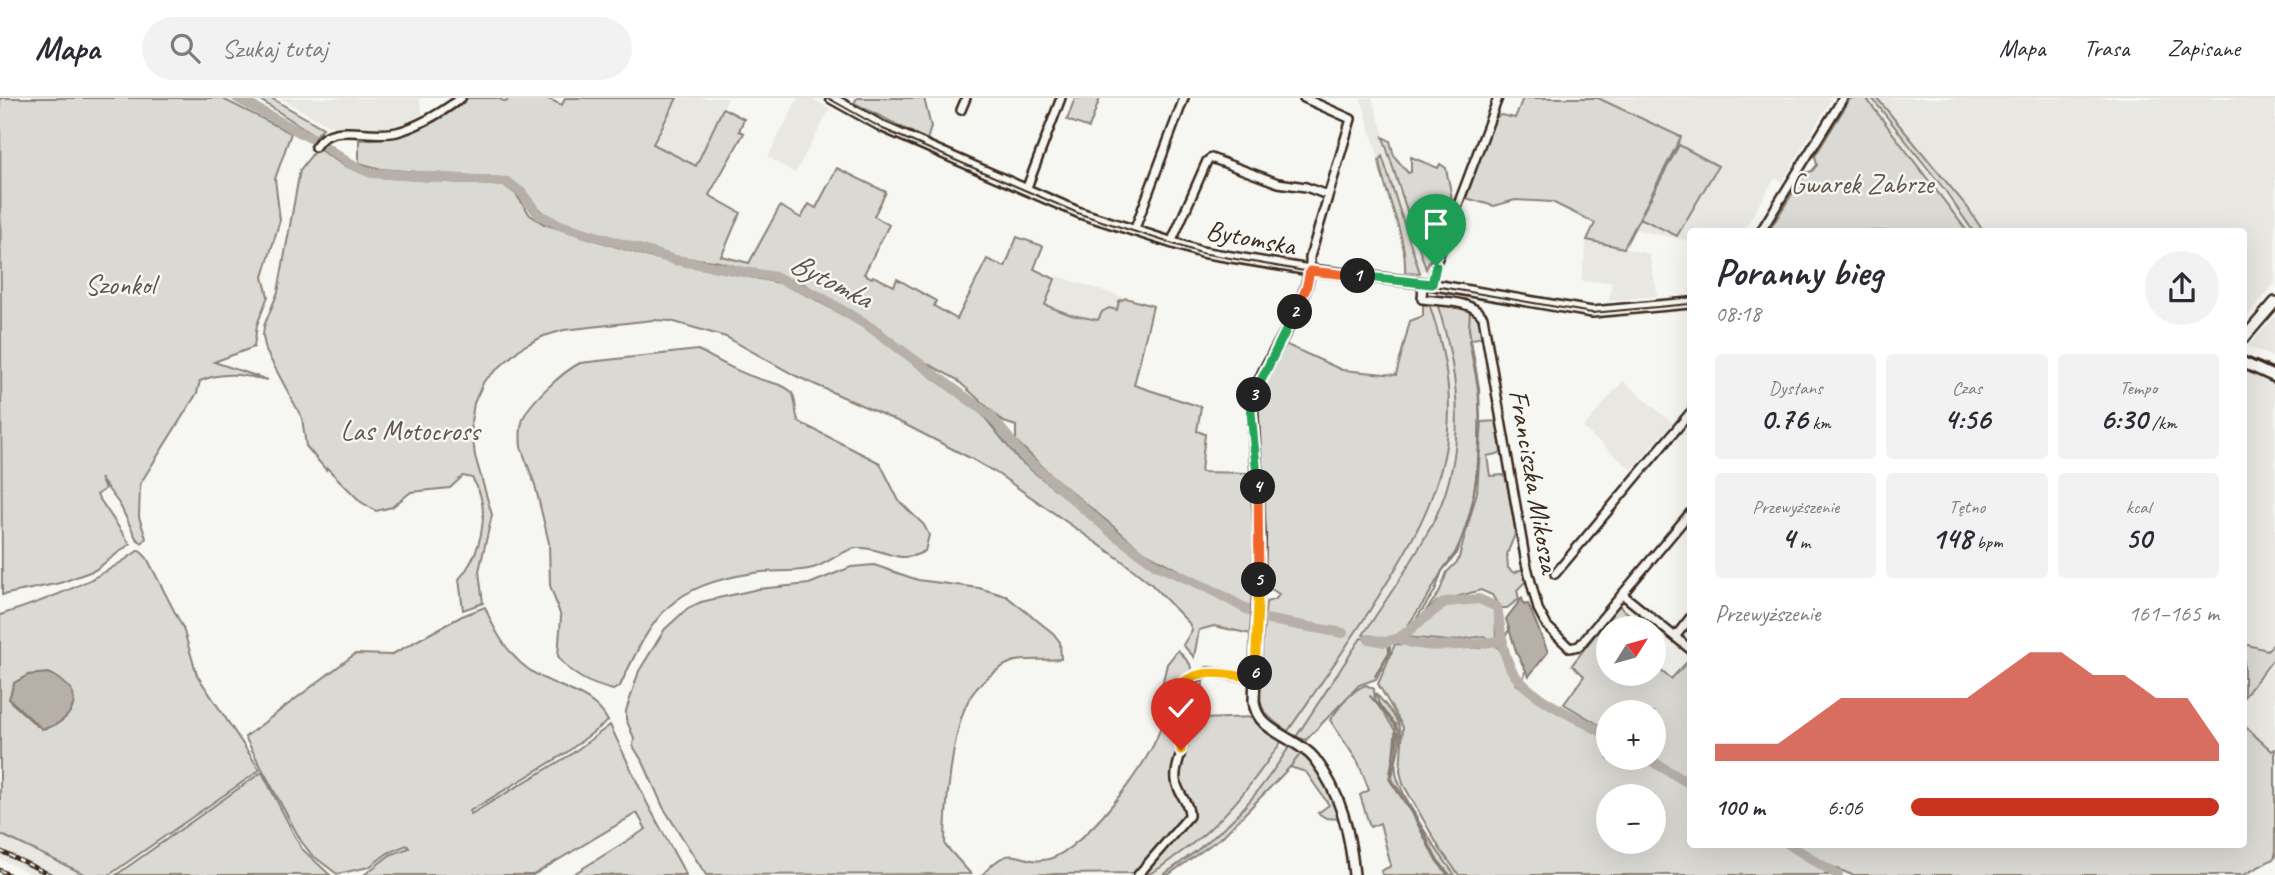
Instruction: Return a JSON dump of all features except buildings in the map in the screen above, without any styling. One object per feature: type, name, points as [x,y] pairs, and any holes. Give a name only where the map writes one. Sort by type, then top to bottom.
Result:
[{"type":"street","points":[[317,143],[331,132],[371,135],[400,131],[440,113],[461,98]]},
{"type":"street","name":"Bytomska","points":[[831,98],[883,127],[1080,213],[1224,257],[1310,271],[1427,284],[1592,312],[1687,303]]},
{"type":"street","points":[[961,110],[966,98]]},
{"type":"street","points":[[1026,190],[1061,98]]},
{"type":"street","points":[[1134,231],[1184,98]]},
{"type":"street","points":[[1304,98],[1351,119],[1310,257],[1306,289],[1258,384],[1252,402],[1260,537],[1254,701],[1257,716],[1308,752],[1320,767],[1346,817],[1354,875]]},
{"type":"street","points":[[1427,284],[1498,98]]},
{"type":"street","points":[[1763,228],[1843,98]]},
{"type":"street","points":[[1171,243],[1207,161],[1212,158],[1278,183],[1306,187],[1327,195]]},
{"type":"street","name":"Franciszka Mikosza","points":[[1427,284],[1422,299],[1473,307],[1483,317],[1526,563],[1538,609],[1547,626],[1566,645],[1576,648],[1622,594]]},
{"type":"street","points":[[2247,335],[2275,302]]},
{"type":"street","points":[[2247,364],[2275,377]]},
{"type":"street","points":[[1556,574],[1687,417]]},
{"type":"street","points":[[1687,517],[1622,594],[1687,647]]},
{"type":"street","points":[[1675,637],[1687,622]]},
{"type":"street","points":[[1138,875],[1189,816],[1189,808],[1178,789],[1175,776],[1182,744],[1174,700],[1178,687],[1208,672],[1255,678]]},
{"type":"shaded area","points":[[280,98],[419,98],[423,116],[403,127],[384,131],[343,129],[326,124]]},
{"type":"shaded area","points":[[677,98],[728,98],[696,166],[653,144]]},
{"type":"shaded area","points":[[798,98],[811,98],[830,109],[795,173],[768,157]]},
{"type":"shaded area","points":[[1361,98],[1372,98],[1426,269],[1420,273],[1383,157],[1379,160]]},
{"type":"shaded area","points":[[1599,98],[1832,98],[1782,182],[1775,178],[1745,228],[1687,228],[1687,241],[1632,229],[1680,137]]},
{"type":"shaded area","points":[[1866,98],[1872,98],[1878,105],[1971,228],[1965,228]]},
{"type":"shaded area","points":[[1877,98],[2275,98],[2275,283],[2247,316],[2247,228],[1981,228],[1968,208]]},
{"type":"shaded area","points":[[1587,240],[1649,254],[1658,296],[1609,301],[1612,282],[1581,281]]},
{"type":"shaded area","points":[[1057,276],[1126,298],[1119,301],[1117,310],[1098,320],[1071,315],[1044,304]]},
{"type":"shaded area","points":[[1429,303],[1437,303],[1444,324],[1457,393],[1456,436],[1449,477],[1436,515],[1418,548],[1296,737],[1288,731],[1390,579],[1434,498],[1448,435],[1449,392],[1443,351]]},
{"type":"shaded area","points":[[2275,316],[2275,358],[2249,346]]},
{"type":"shaded area","points":[[2247,371],[2275,384],[2275,643],[2267,650],[2247,645]]},
{"type":"shaded area","points":[[1623,381],[1672,423],[1632,470],[1583,428]]},
{"type":"shaded area","points":[[1522,598],[1524,605],[1528,604],[1548,652],[1529,676],[1517,654],[1506,619]]},
{"type":"shaded area","points":[[2273,664],[2273,751],[2247,729],[2247,695]]},
{"type":"shaded area","points":[[48,673],[71,689],[73,703],[71,710],[62,720],[42,729],[9,699],[14,683],[28,675]]},
{"type":"shaded area","points":[[1279,746],[1287,751],[1241,813],[1193,855],[1163,875],[1149,875],[1189,848],[1247,792]]},
{"type":"shaded area","points":[[0,834],[86,875],[33,875],[0,859]]},
{"type":"green space","name":"Szonkol","points":[[0,98],[221,98],[291,133],[275,179],[280,220],[263,277],[268,296],[257,325],[254,347],[214,362],[268,380],[225,375],[200,381],[197,393],[140,484],[139,517],[146,538],[142,543],[136,538],[120,505],[100,478],[105,489],[97,495],[130,544],[95,570],[60,583],[2,595]]},
{"type":"green space","points":[[257,98],[271,98],[323,128],[316,136]]},
{"type":"green space","points":[[468,98],[497,98],[506,102],[509,98],[546,98],[562,105],[565,98],[677,98],[653,144],[696,166],[723,108],[744,119],[739,131],[744,133],[709,195],[741,213],[721,256],[749,263],[780,206],[801,218],[809,204],[816,208],[837,168],[886,192],[874,216],[889,225],[864,274],[894,286],[897,279],[936,301],[934,306],[957,319],[987,259],[1005,267],[1017,237],[1043,246],[1034,269],[1055,279],[1045,305],[1071,315],[1098,320],[1102,312],[1109,308],[1117,310],[1119,301],[1126,298],[1153,306],[1134,385],[1201,407],[1197,431],[1205,434],[1201,472],[1250,473],[1253,610],[1144,552],[1051,475],[1016,441],[1016,426],[1004,422],[956,379],[908,353],[879,328],[802,283],[715,261],[677,257],[559,222],[544,213],[506,179],[381,169],[359,163],[359,140],[389,137],[431,124]]},
{"type":"green space","points":[[857,98],[924,98],[931,127],[927,140],[854,103]]},
{"type":"green space","points":[[1075,98],[1100,98],[1089,128],[1067,120]]},
{"type":"green space","points":[[1523,98],[1598,98],[1681,137],[1624,248],[1587,240],[1595,223],[1552,202],[1515,200],[1494,206],[1466,198],[1494,118],[1501,115],[1515,118]]},
{"type":"green space","name":"Gwarek Zabrze","points":[[1866,98],[1965,228],[1771,228],[1805,173],[1812,171],[1817,165],[1815,156],[1850,99]]},
{"type":"green space","points":[[1872,98],[1877,98],[1968,208],[1981,228],[1971,228],[1944,189]]},
{"type":"green space","points":[[1383,137],[1390,141],[1394,156],[1408,173],[1411,172],[1411,157],[1438,168],[1440,164],[1446,168],[1451,204],[1446,214],[1426,218],[1429,240],[1434,249],[1426,269]]},
{"type":"green space","points":[[1679,145],[1718,166],[1677,236],[1640,218]]},
{"type":"green space","name":"Las Motocross","points":[[317,148],[345,166],[378,177],[505,186],[516,194],[530,215],[544,224],[649,257],[780,283],[811,297],[868,330],[982,414],[1019,460],[1130,550],[1156,568],[1206,590],[1254,617],[1251,634],[1214,626],[1199,630],[1194,657],[1183,645],[1192,630],[1189,623],[1151,584],[998,474],[906,425],[796,376],[726,337],[671,321],[653,320],[564,330],[544,336],[522,347],[484,381],[474,403],[471,422],[475,456],[492,515],[479,571],[483,603],[463,610],[459,579],[473,557],[482,530],[483,517],[482,503],[472,478],[463,476],[450,488],[411,492],[392,507],[376,511],[361,502],[327,468],[326,470],[306,446],[302,418],[266,351],[264,326],[278,292],[300,170]]},
{"type":"green space","points":[[1382,156],[1420,273],[1405,272],[1403,244],[1379,160]]},
{"type":"green space","points":[[1429,303],[1448,385],[1449,421],[1435,489],[1421,522],[1380,594],[1288,731],[1268,716],[1260,701],[1266,602],[1276,599],[1279,594],[1271,589],[1266,593],[1265,491],[1257,414],[1266,380],[1285,344],[1342,370],[1396,375],[1410,321],[1423,316],[1423,305]]},
{"type":"green space","points":[[1437,303],[1469,309],[1478,318],[1480,326],[1482,337],[1469,340],[1478,388],[1479,421],[1473,498],[1456,551],[1410,622],[1400,635],[1394,638],[1376,639],[1363,635],[1428,532],[1446,490],[1453,464],[1457,410],[1455,383]]},
{"type":"green space","points":[[698,350],[742,372],[789,390],[794,398],[799,422],[880,463],[899,501],[924,525],[929,535],[925,551],[898,557],[867,548],[857,548],[813,568],[754,573],[702,586],[668,607],[655,622],[643,639],[620,686],[613,690],[582,678],[569,669],[558,656],[561,617],[550,585],[549,543],[535,485],[521,447],[522,422],[539,396],[580,363]]},
{"type":"green space","points":[[1498,421],[1501,453],[1487,456],[1490,476],[1503,475],[1506,479],[1516,532],[1507,554],[1508,568],[1514,573],[1522,569],[1527,580],[1517,590],[1519,599],[1507,608],[1500,608],[1492,595],[1481,590],[1437,602],[1424,613],[1439,593],[1447,572],[1458,561],[1477,492],[1482,422]]},
{"type":"green space","points":[[139,550],[147,558],[183,628],[197,675],[260,770],[109,875],[86,875],[0,834],[0,615],[72,588]],"holes":[[[51,674],[71,689],[72,709],[65,718],[37,726],[11,702],[12,688],[28,675]]]},
{"type":"green space","points":[[874,565],[918,580],[979,588],[1006,596],[1053,633],[1060,642],[1061,659],[1012,662],[993,673],[971,696],[962,715],[950,772],[945,845],[971,874],[706,875],[663,807],[633,746],[634,738],[626,719],[626,711],[639,671],[665,629],[688,608],[701,602],[758,589],[809,584],[851,567]]},
{"type":"green space","points":[[1482,601],[1495,607],[1496,640],[1490,641],[1484,636],[1449,641],[1406,637],[1443,606]]},
{"type":"green space","points":[[1618,605],[1631,616],[1610,616]]},
{"type":"green space","points":[[485,607],[502,641],[520,663],[538,676],[583,696],[601,711],[608,721],[566,753],[470,811],[471,814],[570,755],[610,725],[647,803],[686,875],[572,875],[646,829],[637,813],[533,875],[364,875],[390,855],[409,848],[407,845],[388,853],[369,867],[337,874],[312,855],[301,841],[245,737],[355,654],[391,655],[462,616]]},
{"type":"green space","points":[[1596,634],[1596,686],[1666,686],[1666,675],[1671,679],[1687,662],[1687,780],[1666,766],[1666,700],[1596,700],[1596,723],[1564,704],[1584,676],[1572,665]]},
{"type":"green space","points":[[1361,638],[1390,642],[1390,652],[1376,679],[1359,685],[1306,740],[1296,737]]},
{"type":"green space","points":[[1494,643],[1501,651],[1516,684],[1596,733],[1596,770],[1659,770],[1687,786],[1687,848],[1791,848],[1837,875],[1459,875],[1440,849],[1403,784],[1400,771],[1403,727],[1378,684],[1395,644],[1480,648]]},
{"type":"green space","points":[[2275,643],[2275,657],[2247,693],[2247,645],[2267,650]]},
{"type":"green space","points":[[1178,650],[1190,664],[1192,673],[1175,685],[1162,685],[1167,664]]},
{"type":"green space","points":[[1203,676],[1202,719],[1253,717],[1261,726],[1284,738],[1247,789],[1207,832],[1157,870],[1140,875],[1191,821],[1192,810],[1178,776],[1185,744],[1177,705],[1182,691]]},
{"type":"green space","points":[[1366,685],[1374,689],[1375,701],[1397,733],[1389,779],[1413,815],[1435,859],[1448,875],[1383,875],[1381,871],[1391,866],[1380,823],[1370,827],[1360,795],[1369,790],[1358,762],[1330,720],[1350,695]]},
{"type":"green space","points":[[1162,689],[1173,690],[1170,701],[1180,744],[1173,783],[1187,814],[1137,873],[982,875],[993,864],[1010,855],[1030,860],[1049,859],[1063,852],[1096,824],[1153,747],[1162,721]]},
{"type":"green space","points":[[1376,693],[1399,724],[1401,735],[1396,771],[1412,809],[1392,779],[1399,731],[1379,704]]},
{"type":"green space","points":[[2247,729],[2272,751],[2275,749],[2275,858],[2244,875],[1852,875],[1821,862],[1798,848],[2247,848]]},
{"type":"green space","points":[[1291,744],[1314,766],[1340,813],[1339,819],[1326,818],[1318,813],[1329,805],[1306,772],[1290,767],[1223,836],[1168,875],[1163,875],[1203,846],[1235,817],[1263,784]]},
{"type":"green space","points":[[262,772],[301,848],[330,875],[116,875]]},
{"type":"green space","points":[[1418,819],[1455,875],[1450,875],[1436,858]]},
{"type":"waterway","name":"Bytomka","points":[[237,98],[323,145],[350,164],[371,173],[507,182],[521,192],[539,215],[560,225],[675,260],[775,277],[819,296],[870,327],[991,416],[1023,456],[1112,533],[1156,565],[1208,588],[1265,619],[1343,633]]},
{"type":"waterway","points":[[1408,631],[1435,591],[1442,571],[1457,553],[1471,510],[1478,465],[1480,417],[1479,388],[1469,329],[1470,309]]},
{"type":"waterway","name":"Bytomka","points":[[1369,639],[1385,642],[1399,638],[1445,602],[1479,599],[1497,607],[1505,652],[1517,678],[1539,697],[1596,729]]},
{"type":"waterway","name":"Bytomka","points":[[1503,641],[1509,630]]},
{"type":"waterway","name":"Bytomka","points":[[1399,638],[1435,646],[1503,641]]},
{"type":"waterway","points":[[1375,676],[1389,652],[1388,641]]},
{"type":"waterway","points":[[1522,685],[1525,672]]},
{"type":"waterway","points":[[1370,696],[1396,725],[1391,781],[1414,815],[1436,859],[1449,875]]},
{"type":"waterway","points":[[1290,767],[1302,752]]},
{"type":"waterway","name":"Bytomka","points":[[1666,769],[1687,782]]},
{"type":"waterway","name":"Bytomka","points":[[1794,848],[1838,875]]},
{"type":"tram line","points":[[828,98],[883,129],[1080,214],[1201,253],[1310,272],[1423,284],[1592,313],[1687,304]]},
{"type":"tram line","points":[[2247,357],[2275,369]]},
{"type":"railway","points":[[0,851],[51,875]]},
{"type":"railway","points":[[0,870],[9,875]]},
{"type":"route","points":[[1181,750],[1182,738],[1174,708],[1178,687],[1208,672],[1255,678],[1260,537],[1252,402],[1258,384],[1306,289],[1310,271],[1432,284],[1436,266]]}]
